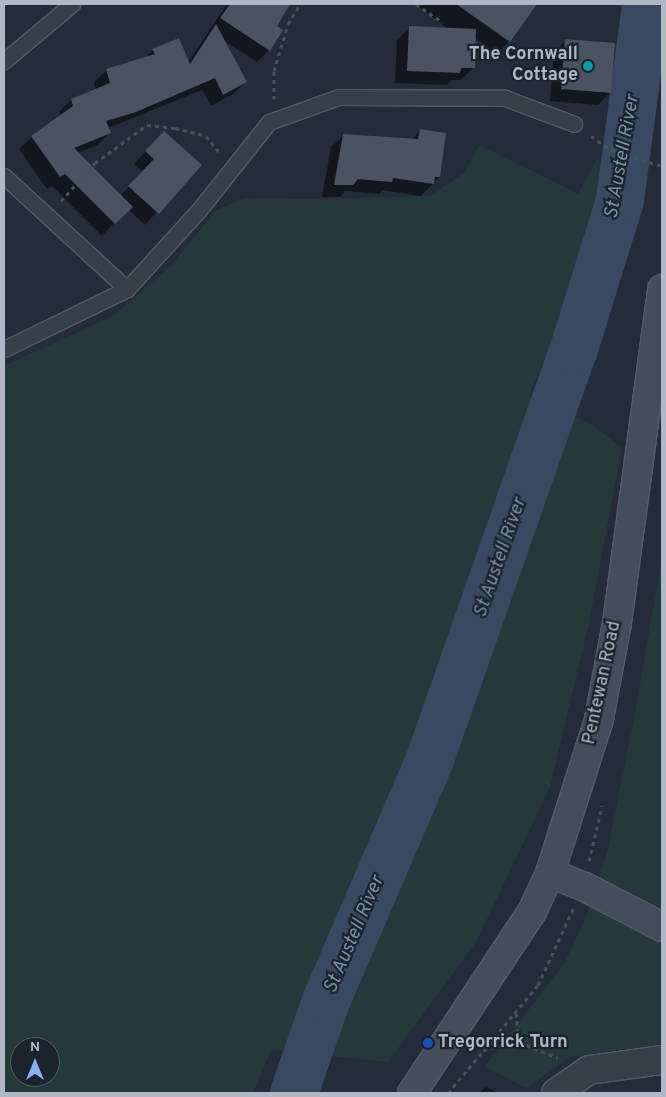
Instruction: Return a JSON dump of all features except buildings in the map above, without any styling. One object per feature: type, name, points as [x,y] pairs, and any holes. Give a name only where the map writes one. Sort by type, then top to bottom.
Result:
[{"type":"main road","name":"Pentewan Road","points":[[412,1093],[532,912],[550,873],[599,719],[617,622],[662,289]]},
{"type":"main road","points":[[550,873],[583,886],[662,927]]},
{"type":"street","points":[[556,1093],[589,1070],[662,1060]]},
{"type":"lane","points":[[4,61],[72,4]]},
{"type":"lane","points":[[4,349],[127,289],[200,210],[269,122],[274,120],[339,97],[505,98],[574,124]]},
{"type":"lane","points":[[4,176],[127,289]]},
{"type":"path","points":[[274,120],[274,72],[288,24],[300,4]]},
{"type":"path","points":[[416,4],[443,22]]},
{"type":"path","points":[[47,216],[95,163],[146,125],[175,128],[206,136],[232,169]]},
{"type":"path","points":[[610,150],[662,166]]},
{"type":"path","points":[[516,1012],[519,1042]]},
{"type":"path","points":[[483,1050],[519,1042],[589,1070]]},
{"type":"green space","points":[[479,145],[578,194],[597,159],[612,168],[590,252],[529,396],[593,425],[622,448],[589,623],[550,787],[476,942],[388,1062],[271,1050],[253,1093],[4,1093],[4,366],[113,316],[173,264],[215,211],[244,198],[323,199],[430,196],[464,173]]},
{"type":"green space","points":[[662,557],[662,1044],[570,1057],[526,1088],[485,1067],[565,962],[586,917],[608,849],[636,708]]},
{"type":"waterway","name":"St Austell River","points":[[294,1093],[326,1001],[429,762],[574,349],[620,200],[646,4]]},
{"type":"place","name":"The Cornwall Cottage","points":[[588,66]]},
{"type":"place","name":"Tregorrick Turn","points":[[428,1043]]}]
